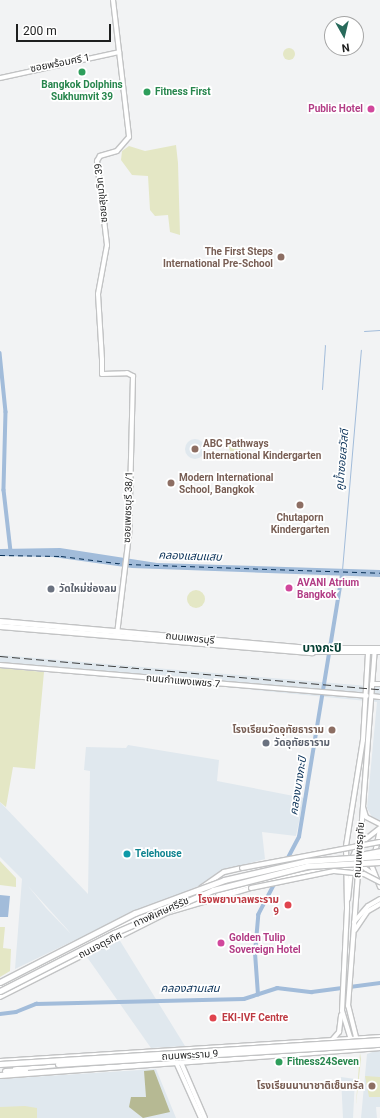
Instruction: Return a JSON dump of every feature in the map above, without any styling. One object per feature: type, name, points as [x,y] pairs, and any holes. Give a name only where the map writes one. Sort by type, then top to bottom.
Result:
[{"type":"highway","points":[[355,858],[380,851]]},
{"type":"highway","name":"ทางพิเศษศรีรัช","points":[[0,982],[177,896],[276,866],[380,856]]},
{"type":"highway","name":"ทางพิเศษศรีรัช","points":[[0,991],[114,933],[213,890],[307,866],[380,862]]},
{"type":"main road","name":"ซอยสุขุมวิท 39","points":[[113,0],[129,139],[117,151],[100,156],[97,161],[107,245],[98,294],[102,374],[127,373],[133,376]]},
{"type":"main road","name":"ซอยพร้อมศรี 1","points":[[1,77],[119,52]]},
{"type":"main road","name":"ซอยเพชรบุรี 38/1","points":[[116,636],[118,631],[127,551],[133,376]]},
{"type":"main road","name":"ถนนเพชรบุรี","points":[[0,621],[118,631],[237,644]]},
{"type":"main road","points":[[36,624],[36,630]]},
{"type":"main road","name":"ถนนเพชรบุรี","points":[[0,626],[36,630],[327,651],[368,652],[377,650]]},
{"type":"main road","name":"ถนนเพชรบุรี","points":[[327,651],[377,650]]},
{"type":"main road","name":"ถนนเพชรอุทัย","points":[[358,845],[374,664],[377,650]]},
{"type":"main road","name":"ถนนเพชรอุทัย","points":[[361,1048],[353,1039],[342,1012],[342,992],[347,907],[346,854],[367,696],[368,652]]},
{"type":"main road","points":[[368,665],[374,664]]},
{"type":"main road","name":"ถนนกำแพงเพชร 7","points":[[0,665],[367,696]]},
{"type":"main road","points":[[367,684],[380,684]]},
{"type":"main road","points":[[372,696],[380,697]]},
{"type":"main road","points":[[362,799],[366,817],[380,824]]},
{"type":"main road","points":[[347,907],[351,866],[355,858],[358,845],[380,828]]},
{"type":"main road","points":[[374,875],[380,828]]},
{"type":"main road","name":"ถนนจตุรทิศ","points":[[200,889],[224,872],[380,842]]},
{"type":"main road","points":[[333,860],[346,854]]},
{"type":"main road","points":[[355,858],[370,862],[374,868]]},
{"type":"main road","name":"ถนนเพชรอุทัย","points":[[353,1039],[349,1016],[358,866],[355,858]]},
{"type":"main road","name":"ถนนจตุรทิศ","points":[[0,986],[124,922],[200,889],[303,863],[355,858]]},
{"type":"main road","points":[[312,862],[313,871]]},
{"type":"main road","points":[[358,866],[370,868],[380,887]]},
{"type":"main road","name":"ถนนจตุรทิศ","points":[[0,997],[132,929],[203,900],[254,883],[293,874],[358,866]]},
{"type":"main road","name":"ถนนจตุรทิศ","points":[[203,900],[251,888],[334,871],[364,874],[380,882]]},
{"type":"main road","points":[[354,922],[368,906],[380,899]]},
{"type":"main road","points":[[354,930],[368,911],[380,904]]},
{"type":"main road","points":[[332,1040],[339,1032],[342,1012]]},
{"type":"main road","name":"ถนนพระราม 9","points":[[0,1060],[380,1038]]},
{"type":"main road","name":"ถนนพระราม 9","points":[[0,1064],[380,1038]]},
{"type":"main road","name":"ถนนพระราม 9","points":[[3,1071],[58,1064],[380,1044]]},
{"type":"main road","name":"ถนนพระราม 9","points":[[0,1075],[177,1060],[380,1047]]},
{"type":"main road","points":[[172,1050],[205,1118]]},
{"type":"main road","points":[[177,1060],[201,1118]]},
{"type":"main road","points":[[3,1071],[76,1068]]},
{"type":"shaded area","name":"ABC Pathways International Kindergarten","points":[[195,439],[202,442],[205,449],[202,456],[195,459],[188,456],[185,449],[188,442]]},
{"type":"shaded area","points":[[0,655],[380,687],[380,821],[372,817],[367,808],[377,702],[0,665]]},
{"type":"shaded area","points":[[128,745],[219,760],[217,781],[304,798],[296,836],[262,832],[265,859],[224,870],[201,885],[109,923],[185,1046],[151,1048],[75,940],[15,969],[22,879],[0,857],[0,802],[88,894],[90,771],[84,770],[86,747],[126,748]],"holes":[[[28,886],[71,934],[46,908]]]},
{"type":"shaded area","name":"โรงเรียนนานาชาติเซ็นทรัล","points":[[380,1049],[380,1107],[376,1107],[377,1118],[361,1118],[367,1054]]},
{"type":"shaded area","points":[[156,1069],[176,1118],[0,1118],[0,1079]]},
{"type":"shaded area","points":[[341,1077],[355,1079],[353,1118],[343,1118]]},
{"type":"green space","points":[[287,48],[291,48],[295,54],[291,60],[287,60],[283,56],[283,52]]},
{"type":"green space","points":[[176,145],[180,235],[170,232],[168,215],[155,216],[150,210],[148,176],[132,175],[121,160],[122,151],[129,146],[145,151]]},
{"type":"green space","points":[[236,440],[241,442],[243,447],[241,452],[236,454],[231,452],[229,447],[231,442]]},
{"type":"green space","points":[[196,590],[202,593],[205,599],[202,605],[196,608],[190,605],[187,599],[190,593]]},
{"type":"green space","points":[[0,668],[44,672],[35,769],[13,767],[6,807],[0,802]]},
{"type":"green space","points":[[0,861],[16,878],[16,887],[0,885]]},
{"type":"green space","points":[[0,927],[5,927],[3,948],[11,949],[10,971],[0,977]]},
{"type":"green space","points":[[360,1053],[361,1059],[356,1104],[356,1103]]},
{"type":"green space","points":[[154,1070],[170,1112],[143,1118],[129,1107],[131,1097],[146,1097],[144,1071]]},
{"type":"green space","points":[[365,1076],[380,1077],[380,1097],[369,1097]]},
{"type":"green space","points":[[25,1106],[37,1108],[37,1118],[0,1118],[0,1107]]},
{"type":"water","points":[[60,548],[157,563],[380,570],[380,577],[132,568],[53,557],[0,556],[0,549]]},
{"type":"water","points":[[0,895],[10,896],[8,917],[0,917]]},
{"type":"waterway","name":"คูน้ำซอยสวัสดี","points":[[364,331],[380,330]]},
{"type":"waterway","name":"คูน้ำซอยสวัสดี","points":[[322,389],[325,345]]},
{"type":"waterway","name":"คูน้ำซอยสวัสดี","points":[[342,570],[361,350]]},
{"type":"waterway","points":[[0,353],[6,412],[4,490],[11,551]]},
{"type":"waterway","name":"คลองบางกะปิ","points":[[258,995],[255,953],[258,915],[299,837],[342,573]]},
{"type":"waterway","name":"คลองสามเสน","points":[[0,1014],[16,1012],[36,1004],[244,999],[277,988],[312,992],[380,983]]},
{"type":"ferry route","points":[[0,555],[61,556],[124,564]]},
{"type":"ferry route","points":[[127,564],[380,573]]},
{"type":"railway","points":[[0,656],[380,689]]},
{"type":"place","name":"Bangkok Dolphins Sukhumvit 39","points":[[82,72]]},
{"type":"place","name":"Fitness First","points":[[147,92]]},
{"type":"place","name":"Public Hotel","points":[[371,109]]},
{"type":"place","name":"The First Steps International Pre-School","points":[[281,257]]},
{"type":"place","name":"ABC Pathways International Kindergarten","points":[[195,449]]},
{"type":"place","name":"Modern International School, Bangkok","points":[[171,483]]},
{"type":"place","name":"Chutaporn Kindergarten","points":[[300,505]]},
{"type":"place","name":"AVANI Atrium Bangkok","points":[[289,588]]},
{"type":"place","name":"วัดใหม่ช่องลม","points":[[51,589]]},
{"type":"place","name":"โรงเรียนวัดอุทัยธาราม","points":[[332,730]]},
{"type":"place","name":"วัดอุทัยธาราม","points":[[266,743]]},
{"type":"place","name":"Telehouse","points":[[127,854]]},
{"type":"place","name":"โรงพยาบาลพระราม 9","points":[[288,905]]},
{"type":"place","name":"Golden Tulip Sovereign Hotel","points":[[221,943]]},
{"type":"place","name":"EKI-IVF Centre","points":[[213,1018]]},
{"type":"place","name":"Fitness24Seven","points":[[279,1062]]},
{"type":"place","name":"โรงเรียนนานาชาติเซ็นทรัล","points":[[372,1086]]},
{"type":"district","name":"บางกะปิ","points":[[322,649]]},
{"type":"water label","name":"คลองแสนแสบ","points":[[190,557]]}]
